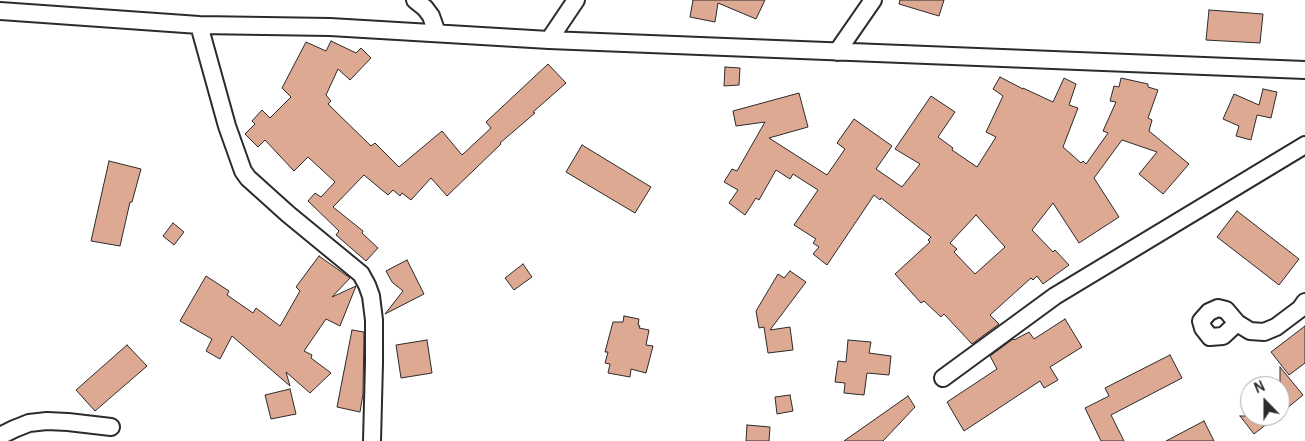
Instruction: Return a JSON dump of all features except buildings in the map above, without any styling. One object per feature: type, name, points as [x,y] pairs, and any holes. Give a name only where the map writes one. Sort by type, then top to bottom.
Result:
[{"type":"street","points":[[415,0],[431,16],[438,33]]},
{"type":"street","points":[[550,40],[576,0]]},
{"type":"street","points":[[838,52],[873,0]]},
{"type":"street","points":[[0,11],[199,25],[330,27],[550,40],[838,52],[1100,60],[1305,70]]},
{"type":"street","points":[[199,25],[227,126],[243,171],[248,178],[288,214],[361,274],[367,285],[371,296],[374,329],[372,441]]},
{"type":"street","points":[[943,378],[1055,296],[1305,145]]},
{"type":"street","points":[[1237,323],[1250,331],[1264,332],[1276,327],[1300,309],[1305,302]]},
{"type":"street","points":[[0,436],[14,428],[29,423],[47,421],[111,427]]}]
